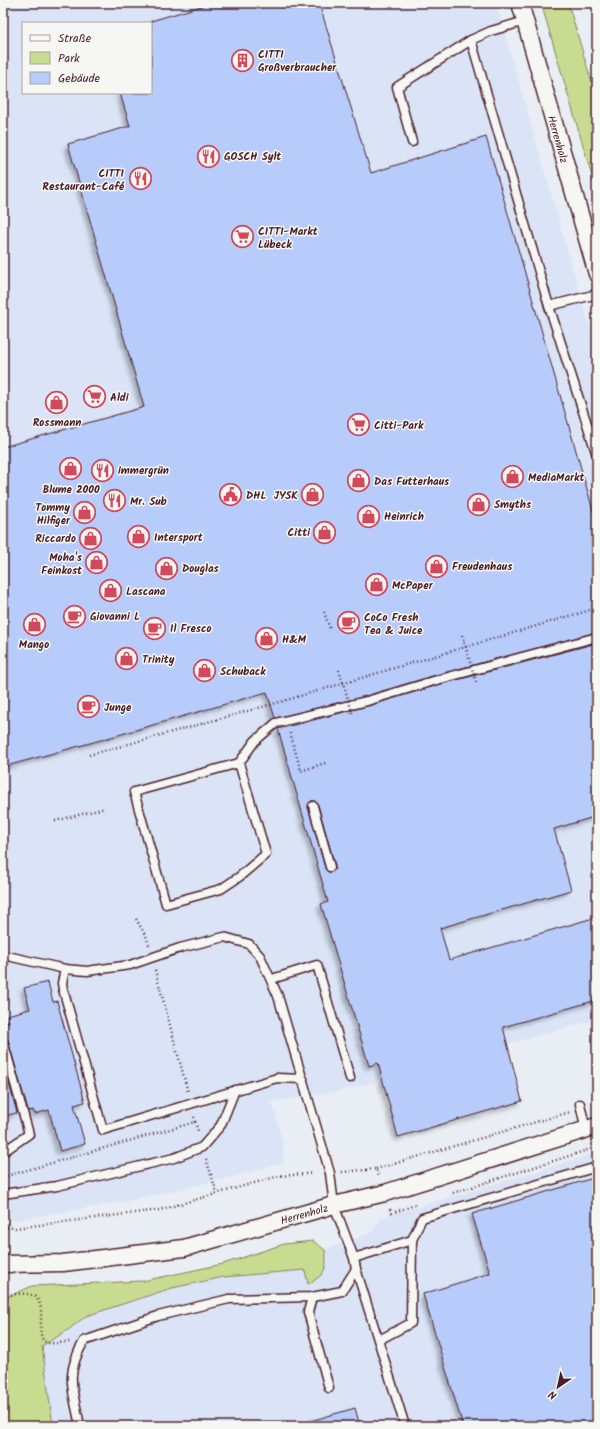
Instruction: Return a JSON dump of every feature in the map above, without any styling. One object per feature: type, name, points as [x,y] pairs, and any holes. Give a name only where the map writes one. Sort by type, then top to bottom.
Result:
[{"type":"street","name":"Herrenholz","points":[[520,3],[597,274]]},
{"type":"street","name":"Herrenholz","points":[[3,1264],[63,1263],[184,1248],[334,1205],[385,1193],[592,1128]]},
{"type":"lane","points":[[412,142],[397,87],[471,40],[491,31],[525,21]]},
{"type":"lane","points":[[471,40],[549,306],[597,455]]},
{"type":"lane","points":[[549,306],[597,294]]},
{"type":"lane","points":[[239,763],[266,854],[239,877],[221,888],[166,904],[134,792],[239,763],[255,741],[276,723],[367,701],[436,680],[597,637]]},
{"type":"lane","points":[[312,806],[330,867]]},
{"type":"lane","points":[[3,955],[65,969],[87,971],[130,965],[180,948],[224,937],[249,944],[260,956],[272,979],[303,1079],[330,1173],[334,1205],[354,1258],[356,1269],[405,1426]]},
{"type":"lane","points":[[272,979],[317,965],[350,1078]]},
{"type":"lane","points":[[65,969],[62,983],[63,989],[103,1130],[277,1078],[303,1079]]},
{"type":"lane","points":[[3,1041],[29,1134],[3,1152]]},
{"type":"lane","points":[[3,1194],[57,1186],[174,1158],[202,1147],[221,1125],[235,1090]]},
{"type":"lane","points":[[580,1107],[592,1128]]},
{"type":"lane","points":[[379,1340],[411,1323],[412,1240],[422,1218],[597,1167]]},
{"type":"lane","points":[[354,1258],[412,1240]]},
{"type":"lane","points":[[80,1426],[70,1375],[75,1357],[84,1341],[158,1316],[229,1299],[312,1297],[342,1291],[356,1269]]},
{"type":"lane","points":[[312,1297],[308,1312],[329,1388]]},
{"type":"path","points":[[89,755],[280,702],[597,608]]},
{"type":"path","points":[[324,612],[330,629]]},
{"type":"path","points":[[462,635],[476,682]]},
{"type":"path","points":[[339,670],[353,715]]},
{"type":"path","points":[[280,702],[301,771],[328,762]]},
{"type":"path","points":[[54,821],[105,808]]},
{"type":"path","points":[[3,1177],[195,1122],[146,936],[136,919]]},
{"type":"path","points":[[3,1227],[15,1228],[159,1210],[279,1176],[376,1169],[580,1107]]},
{"type":"path","points":[[452,1193],[597,1147]]},
{"type":"path","points":[[376,1169],[392,1213],[422,1203]]},
{"type":"path","points":[[3,1295],[29,1294],[36,1299],[40,1306],[42,1316],[40,1336],[48,1343],[84,1341]]},
{"type":"shaded area","points":[[3,3],[496,3],[597,352],[597,1019],[345,1090],[272,1102],[284,1147],[283,1163],[216,1181],[122,1202],[16,1220],[3,1217]]},
{"type":"shaded area","points":[[597,1153],[597,1426],[53,1426],[41,1346],[68,1330],[85,1316],[172,1288],[224,1277],[305,1270],[309,1283],[327,1262],[325,1250],[372,1232],[381,1218]]},
{"type":"green space","points":[[541,3],[568,3],[597,100],[597,193]]},
{"type":"green space","points":[[313,1241],[325,1250],[326,1262],[322,1274],[308,1284],[305,1270],[224,1277],[172,1288],[86,1316],[68,1330],[42,1346],[53,1426],[3,1426],[3,1299],[32,1286],[143,1281],[223,1264],[284,1244]]},
{"type":"building","name":"Citti-Park","points":[[212,3],[319,3],[371,173],[486,137],[597,524],[597,632],[436,675],[366,696],[275,718],[267,692],[3,767],[3,447],[144,407],[68,144],[130,126],[120,94],[152,94],[151,21]]},
{"type":"building","points":[[597,643],[597,816],[554,829],[571,890],[440,928],[449,960],[597,917],[597,1000],[503,1027],[522,1101],[398,1137],[378,1063],[369,1066],[321,904],[328,902],[278,729],[368,706],[438,685]],"holes":[[[311,801],[315,801],[318,805],[335,866],[332,872],[328,872],[325,868],[308,807]]]},
{"type":"building","points":[[48,982],[53,1002],[57,1001],[85,1102],[74,1105],[85,1144],[60,1151],[49,1110],[35,1114],[33,1110],[28,1111],[8,1040],[3,1036],[3,1022],[9,1022],[7,1015],[30,1009],[24,988]]},
{"type":"building","points":[[3,1061],[17,1113],[3,1116]]},
{"type":"building","points":[[597,1177],[597,1426],[463,1426],[423,1294],[490,1273],[472,1214]]},
{"type":"building","points":[[355,1408],[360,1426],[308,1426],[307,1422]]},
{"type":"place","name":"CITTI Großverbraucher","points":[[243,60]]},
{"type":"place","name":"GOSCH Sylt","points":[[208,156]]},
{"type":"place","name":"CITTI Restaurant-Café","points":[[140,179]]},
{"type":"place","name":"CITTI-Markt Lübeck","points":[[242,237]]},
{"type":"place","name":"Aldi","points":[[94,397]]},
{"type":"place","name":"Rossmann","points":[[57,402]]},
{"type":"place","name":"Citti-Park","points":[[359,425]]},
{"type":"place","name":"Blume 2000","points":[[71,469]]},
{"type":"place","name":"immergrün","points":[[102,470]]},
{"type":"place","name":"MediaMarkt","points":[[513,477]]},
{"type":"place","name":"Das Futterhaus","points":[[358,481]]},
{"type":"place","name":"DHL","points":[[230,495]]},
{"type":"place","name":"JYSK","points":[[313,495]]},
{"type":"place","name":"Mr. Sub","points":[[115,501]]},
{"type":"place","name":"Smyths","points":[[478,504]]},
{"type":"place","name":"Tommy Hilfiger","points":[[85,513]]},
{"type":"place","name":"Heinrich","points":[[368,516]]},
{"type":"place","name":"Citti","points":[[325,532]]},
{"type":"place","name":"Intersport","points":[[138,537]]},
{"type":"place","name":"Riccardo","points":[[91,538]]},
{"type":"place","name":"Moha's Feinkost","points":[[97,563]]},
{"type":"place","name":"Freudenhaus","points":[[437,566]]},
{"type":"place","name":"Douglas","points":[[166,568]]},
{"type":"place","name":"McPaper","points":[[376,585]]},
{"type":"place","name":"Lascana","points":[[110,591]]},
{"type":"place","name":"Giovanni L","points":[[75,616]]},
{"type":"place","name":"CoCo Fresh Tea & Juice","points":[[349,623]]},
{"type":"place","name":"Mango","points":[[34,624]]},
{"type":"place","name":"Il Fresco","points":[[154,628]]},
{"type":"place","name":"H&M","points":[[266,639]]},
{"type":"place","name":"Trinity","points":[[127,659]]},
{"type":"place","name":"Schuback","points":[[205,671]]},
{"type":"place","name":"Junge","points":[[88,707]]}]
